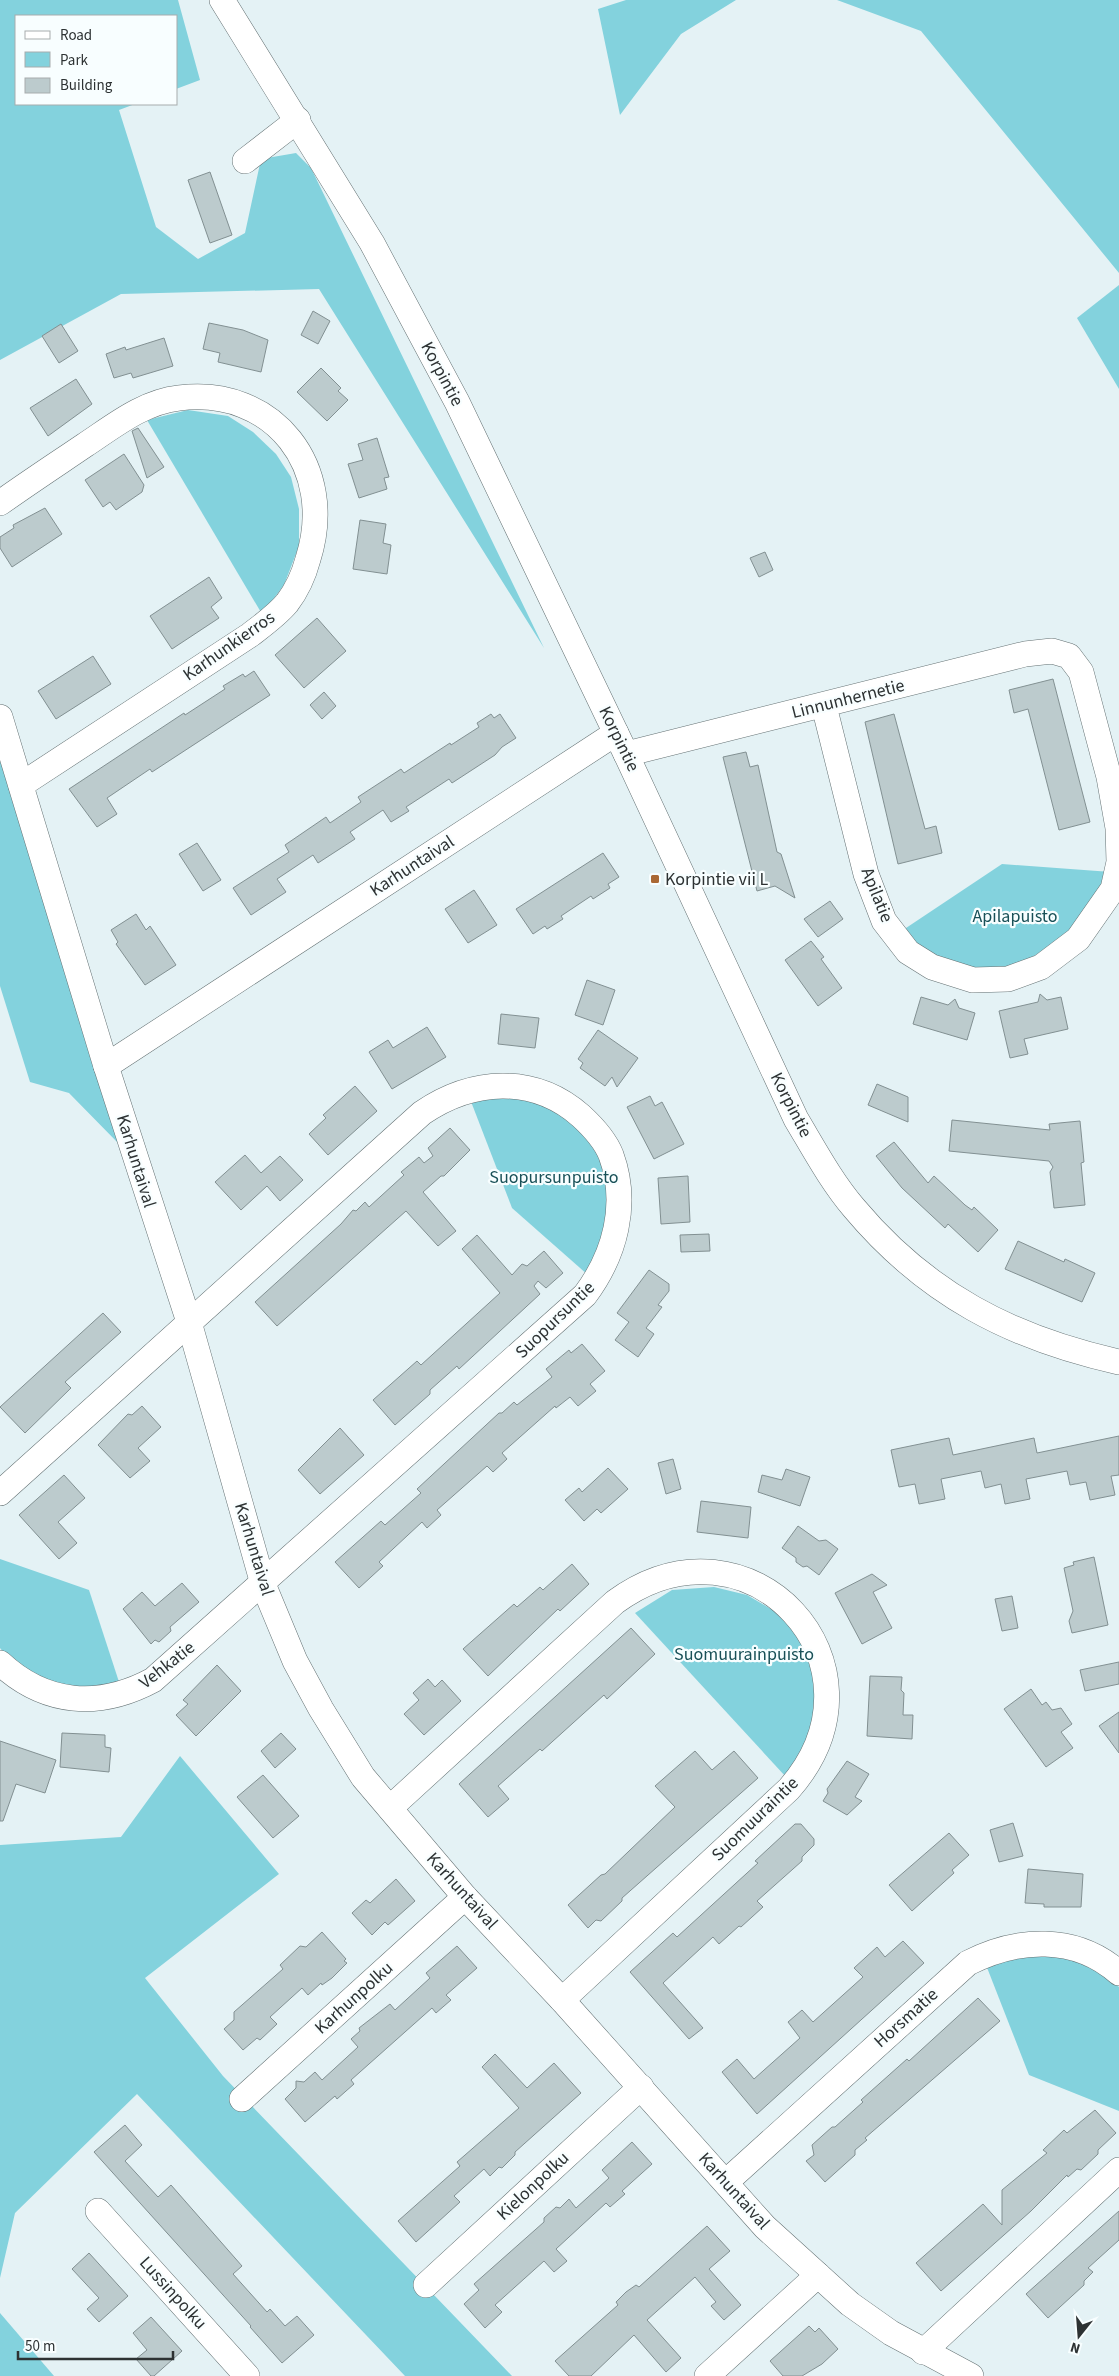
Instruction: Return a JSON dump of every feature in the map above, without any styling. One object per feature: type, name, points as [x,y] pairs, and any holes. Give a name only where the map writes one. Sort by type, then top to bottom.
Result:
[{"type":"street","name":"Korpintie","points":[[222,0],[298,120],[372,243],[457,402],[621,743],[796,1119],[828,1173],[854,1208],[906,1260],[956,1300],[997,1322],[1037,1340],[1078,1353],[1119,1362]]},
{"type":"street","points":[[246,161],[298,120]]},
{"type":"street","name":"Karhunkierros","points":[[0,502],[140,410],[178,398],[197,396],[217,398],[254,411],[286,435],[299,451],[308,468],[317,509],[312,547],[298,585],[288,602],[271,619],[250,635],[21,785]]},
{"type":"street","name":"Linnunhernetie","points":[[621,743],[824,706],[1026,654],[1052,650],[1069,656]]},
{"type":"street","name":"Apilatie","points":[[824,706],[866,874],[884,921],[908,952],[932,967],[973,980],[1008,979],[1041,968],[1078,940],[1113,889],[1119,862],[1118,828],[1109,777],[1081,672],[1069,656]]},
{"type":"street","points":[[0,717],[106,1066]]},
{"type":"street","name":"Karhuntaival","points":[[621,743],[106,1066],[188,1322],[263,1584],[295,1661],[321,1709],[363,1777],[465,1897],[562,2000],[766,2227],[850,2304],[891,2333],[923,2352],[971,2376]]},
{"type":"street","name":"Suopursuntie","points":[[188,1322],[422,1113],[457,1093],[497,1085],[517,1086],[549,1096],[572,1109],[588,1122],[610,1154],[619,1192],[618,1222],[605,1263],[585,1296],[263,1584]]},
{"type":"street","points":[[0,1493],[188,1322]]},
{"type":"street","name":"Suomuuraintie","points":[[390,1808],[615,1602],[649,1581],[688,1571],[727,1574],[764,1588],[794,1613],[815,1645],[826,1683],[825,1722],[812,1758],[789,1789],[562,2000]]},
{"type":"street","name":"Vehkatie","points":[[0,1662],[17,1677],[54,1695],[74,1699],[115,1696],[134,1690],[153,1680],[263,1584]]},
{"type":"street","name":"Karhunpolku","points":[[242,2099],[465,1897]]},
{"type":"street","name":"Horsmatie","points":[[726,2182],[968,1963],[1004,1948],[1042,1943],[1080,1951],[1119,1973]]},
{"type":"street","name":"Kielonpolku","points":[[426,2285],[641,2087]]},
{"type":"street","points":[[923,2352],[1119,2170]]},
{"type":"street","name":"Lussinpolku","points":[[98,2211],[247,2376]]},
{"type":"street","points":[[708,2376],[818,2275]]},
{"type":"green space","points":[[0,0],[178,0],[200,80],[178,88],[178,15],[15,15],[15,105],[132,105],[119,110],[156,227],[198,259],[245,233],[261,159],[296,153],[311,168],[544,648],[319,289],[121,294],[0,360]]},
{"type":"green space","points":[[626,0],[736,0],[681,34],[620,115],[598,9]]},
{"type":"green space","points":[[837,0],[1119,0],[1119,273],[921,31]]},
{"type":"green space","points":[[1119,285],[1119,389],[1077,318]]},
{"type":"green space","points":[[188,410],[228,416],[253,432],[276,454],[291,477],[299,509],[299,546],[284,585],[262,614],[147,420]]},
{"type":"green space","points":[[0,760],[119,1144],[69,1093],[30,1082],[0,986]]},
{"type":"green space","name":"Apilapuisto","points":[[1002,864],[1111,872],[1077,929],[1007,973],[935,962],[900,932]]},
{"type":"green space","name":"Suopursunpuisto","points":[[478,1097],[534,1100],[567,1117],[593,1143],[606,1176],[608,1220],[588,1275],[512,1208],[470,1099]]},
{"type":"green space","points":[[0,1559],[89,1590],[120,1685],[113,1687],[56,1686],[7,1657],[0,1648]]},
{"type":"green space","name":"Suomuurainpuisto","points":[[714,1587],[747,1595],[776,1612],[800,1637],[816,1664],[815,1729],[786,1777],[635,1613],[672,1590]]},
{"type":"green space","points":[[180,1756],[279,1874],[145,1978],[223,2076],[512,2376],[405,2376],[137,2094],[15,2213],[0,2278],[0,1845],[121,1837]]},
{"type":"green space","points":[[1019,1953],[1047,1955],[1084,1965],[1119,1987],[1119,2111],[1029,2075],[986,1965]]},
{"type":"green space","points":[[0,2313],[54,2376],[0,2376]]},
{"type":"building","points":[[210,172],[232,235],[210,243],[188,180]]},
{"type":"building","points":[[313,311],[330,321],[318,344],[301,335]]},
{"type":"building","points":[[209,323],[243,330],[268,340],[261,372],[218,362],[220,353],[203,349]]},
{"type":"building","points":[[61,324],[78,351],[59,363],[42,336]]},
{"type":"building","points":[[164,338],[173,366],[133,378],[131,373],[114,378],[106,354],[125,347],[126,350]]},
{"type":"building","points":[[321,368],[341,388],[338,391],[348,400],[327,421],[297,392]]},
{"type":"building","points":[[76,379],[92,404],[48,436],[30,408]]},
{"type":"building","points":[[138,428],[164,467],[147,478],[132,431]]},
{"type":"building","points":[[377,438],[389,477],[384,478],[387,489],[359,498],[348,464],[363,460],[358,444]]},
{"type":"building","points":[[124,454],[144,485],[142,492],[116,510],[110,502],[103,507],[85,480]]},
{"type":"building","points":[[45,508],[62,534],[12,567],[0,548],[0,537],[14,528],[13,525]]},
{"type":"building","points":[[360,520],[386,524],[383,543],[391,545],[387,574],[353,569]]},
{"type":"building","points":[[765,552],[773,570],[759,577],[750,558]]},
{"type":"building","points":[[209,577],[222,598],[211,607],[219,618],[172,649],[150,616]]},
{"type":"building","points":[[317,618],[346,651],[304,688],[275,655]]},
{"type":"building","points":[[93,656],[111,684],[56,719],[38,691]]},
{"type":"building","points":[[254,671],[270,695],[152,772],[150,769],[107,798],[117,814],[97,827],[69,789],[184,713],[185,715],[225,689],[223,686],[243,674],[245,677]]},
{"type":"building","points":[[1053,679],[1090,822],[1059,830],[1028,709],[1014,713],[1009,690]]},
{"type":"building","points":[[324,692],[336,706],[322,719],[310,705]]},
{"type":"building","points":[[491,714],[494,718],[500,714],[516,738],[502,747],[495,755],[452,783],[449,779],[406,807],[409,811],[391,822],[383,810],[350,832],[355,839],[318,863],[313,855],[277,879],[286,892],[251,915],[233,888],[289,852],[285,845],[326,817],[330,823],[361,802],[358,797],[401,769],[404,773],[450,743],[451,745],[479,727],[477,723]]},
{"type":"building","points":[[894,714],[925,829],[936,826],[942,853],[898,864],[865,722]]},
{"type":"building","points":[[746,752],[750,767],[758,765],[777,852],[781,854],[795,898],[775,886],[757,891],[723,757]]},
{"type":"building","points":[[197,843],[221,880],[203,891],[179,854]]},
{"type":"building","points":[[603,853],[619,877],[608,884],[610,888],[593,899],[591,896],[561,916],[563,919],[547,929],[545,926],[533,934],[516,909]]},
{"type":"building","points":[[474,890],[497,925],[468,943],[445,909]]},
{"type":"building","points":[[830,901],[843,919],[818,937],[804,919]]},
{"type":"building","points":[[136,914],[146,930],[150,926],[176,965],[145,985],[116,944],[118,942],[111,930]]},
{"type":"building","points":[[811,941],[824,957],[821,959],[842,988],[818,1006],[785,960]]},
{"type":"building","points":[[587,980],[615,990],[603,1025],[575,1015]]},
{"type":"building","points":[[1040,994],[1047,1000],[1061,997],[1068,1029],[1024,1039],[1028,1054],[1010,1058],[999,1011],[1038,1002]]},
{"type":"building","points":[[921,997],[948,1005],[955,999],[959,1008],[975,1013],[967,1040],[913,1024]]},
{"type":"building","points":[[501,1014],[539,1018],[535,1048],[498,1044]]},
{"type":"building","points":[[427,1027],[446,1057],[392,1089],[369,1052],[388,1040],[393,1048]]},
{"type":"building","points":[[598,1030],[638,1058],[617,1087],[612,1077],[605,1086],[580,1068],[583,1063],[578,1059]]},
{"type":"building","points":[[877,1084],[908,1097],[908,1122],[868,1105]]},
{"type":"building","points":[[355,1086],[377,1111],[328,1155],[309,1134],[326,1118],[323,1115]]},
{"type":"building","points":[[650,1096],[655,1106],[662,1102],[684,1144],[654,1159],[627,1107]]},
{"type":"building","points":[[952,1120],[1050,1130],[1049,1124],[1080,1121],[1084,1162],[1081,1163],[1085,1205],[1054,1208],[1050,1172],[1053,1167],[1049,1161],[949,1151]]},
{"type":"building","points":[[450,1128],[470,1150],[444,1176],[441,1176],[423,1192],[456,1231],[438,1246],[406,1211],[277,1326],[255,1302],[341,1224],[353,1210],[356,1211],[365,1202],[369,1207],[404,1175],[401,1172],[419,1157],[424,1163],[433,1156],[428,1148]]},
{"type":"building","points":[[894,1142],[928,1183],[934,1176],[965,1205],[972,1210],[974,1207],[998,1230],[978,1252],[948,1224],[945,1228],[902,1188],[876,1156]]},
{"type":"building","points":[[245,1155],[261,1173],[280,1156],[303,1180],[280,1201],[267,1186],[241,1210],[215,1182]]},
{"type":"building","points":[[688,1176],[690,1222],[661,1224],[658,1178]]},
{"type":"building","points":[[709,1234],[710,1251],[681,1252],[680,1235]]},
{"type":"building","points":[[477,1235],[512,1275],[522,1264],[527,1266],[544,1251],[563,1273],[546,1288],[538,1281],[534,1286],[540,1294],[459,1369],[457,1366],[430,1390],[430,1394],[395,1425],[373,1400],[417,1361],[421,1365],[500,1293],[462,1249]]},
{"type":"building","points":[[1018,1241],[1064,1262],[1065,1259],[1095,1273],[1082,1302],[1005,1269]]},
{"type":"building","points":[[649,1270],[669,1284],[669,1291],[658,1305],[662,1307],[646,1328],[654,1334],[638,1357],[615,1340],[629,1322],[617,1313]]},
{"type":"building","points":[[103,1313],[121,1332],[65,1382],[71,1388],[25,1433],[0,1407]]},
{"type":"building","points":[[582,1344],[605,1371],[590,1384],[596,1391],[578,1406],[570,1397],[556,1408],[555,1406],[502,1453],[507,1459],[493,1472],[487,1466],[437,1510],[441,1515],[427,1528],[422,1522],[379,1562],[383,1566],[359,1588],[335,1562],[381,1521],[385,1525],[421,1493],[417,1489],[499,1413],[502,1413],[514,1402],[517,1405],[552,1377],[546,1369],[569,1350],[571,1353]]},
{"type":"building","points":[[142,1406],[161,1427],[138,1448],[150,1461],[130,1478],[98,1445],[128,1414],[132,1415]]},
{"type":"building","points":[[340,1428],[364,1455],[320,1494],[298,1470]]},
{"type":"building","points":[[1119,1436],[1119,1475],[1111,1476],[1115,1495],[1090,1500],[1086,1482],[1070,1485],[1067,1471],[1026,1479],[1030,1499],[1005,1504],[1001,1484],[985,1488],[981,1471],[941,1479],[945,1499],[919,1504],[915,1484],[899,1487],[891,1450],[949,1438],[953,1455],[1034,1438],[1037,1453]]},
{"type":"building","points":[[673,1459],[681,1489],[666,1494],[658,1463]]},
{"type":"building","points":[[608,1468],[628,1489],[601,1513],[597,1509],[584,1521],[565,1500],[579,1488],[582,1492]]},
{"type":"building","points":[[786,1469],[810,1477],[800,1506],[758,1492],[762,1475],[782,1480]]},
{"type":"building","points":[[64,1475],[85,1498],[58,1522],[77,1543],[59,1559],[19,1515]]},
{"type":"building","points":[[701,1501],[751,1507],[748,1538],[697,1532]]},
{"type":"building","points":[[798,1526],[819,1541],[826,1540],[838,1549],[819,1575],[807,1566],[803,1567],[796,1562],[796,1558],[782,1548]]},
{"type":"building","points":[[1094,1557],[1108,1625],[1072,1633],[1069,1621],[1073,1611],[1064,1568],[1074,1565],[1073,1562]]},
{"type":"building","points":[[572,1564],[589,1584],[560,1611],[558,1609],[488,1676],[463,1649],[514,1604],[517,1607],[540,1587],[543,1590]]},
{"type":"building","points":[[872,1574],[887,1585],[873,1592],[892,1628],[862,1644],[835,1593]]},
{"type":"building","points":[[182,1583],[199,1602],[170,1627],[171,1631],[159,1642],[155,1640],[151,1644],[123,1609],[142,1592],[155,1606]]},
{"type":"building","points":[[1012,1596],[1018,1628],[1002,1631],[995,1599]]},
{"type":"building","points":[[631,1628],[655,1654],[607,1699],[604,1695],[542,1751],[540,1749],[498,1786],[509,1799],[488,1817],[459,1784]]},
{"type":"building","points":[[1119,1662],[1119,1684],[1085,1691],[1080,1670]]},
{"type":"building","points":[[217,1665],[241,1691],[196,1736],[176,1715],[188,1704],[183,1700]]},
{"type":"building","points":[[870,1676],[902,1677],[901,1690],[904,1693],[903,1715],[913,1715],[912,1739],[867,1736]]},
{"type":"building","points":[[428,1679],[435,1687],[442,1680],[461,1701],[424,1735],[404,1714],[419,1700],[413,1693]]},
{"type":"building","points":[[1031,1689],[1042,1705],[1046,1702],[1052,1710],[1061,1708],[1072,1724],[1061,1732],[1073,1748],[1046,1767],[1004,1709]]},
{"type":"building","points":[[1119,1712],[1119,1753],[1099,1726]]},
{"type":"building","points":[[62,1733],[105,1735],[105,1747],[111,1748],[109,1772],[60,1767]]},
{"type":"building","points":[[281,1733],[296,1749],[275,1768],[261,1751]]},
{"type":"building","points":[[0,1741],[56,1760],[45,1793],[16,1784],[3,1821],[0,1821]]},
{"type":"building","points":[[695,1751],[712,1770],[734,1751],[758,1778],[622,1898],[622,1901],[601,1921],[596,1920],[588,1928],[568,1905],[601,1875],[605,1874],[675,1807],[655,1786]]},
{"type":"building","points":[[847,1761],[869,1774],[855,1797],[862,1801],[847,1815],[823,1801],[828,1793],[827,1789]]},
{"type":"building","points":[[263,1775],[299,1816],[273,1838],[237,1797]]},
{"type":"building","points":[[1013,1823],[1023,1856],[999,1862],[990,1830]]},
{"type":"building","points":[[795,1824],[801,1824],[814,1839],[814,1845],[802,1857],[802,1861],[757,1901],[763,1907],[741,1927],[739,1926],[719,1944],[713,1937],[663,1983],[703,2028],[689,2039],[630,1972],[673,1933],[677,1937],[758,1863],[755,1861]]},
{"type":"building","points":[[949,1833],[969,1855],[952,1870],[954,1873],[912,1911],[889,1885]]},
{"type":"building","points":[[1028,1869],[1083,1874],[1081,1907],[1044,1907],[1044,1904],[1025,1903]]},
{"type":"building","points":[[396,1879],[415,1901],[388,1925],[385,1922],[372,1935],[352,1913],[366,1900],[370,1903]]},
{"type":"building","points":[[322,1932],[346,1959],[344,1961],[347,1963],[332,1978],[322,1985],[321,1983],[308,1995],[302,1988],[270,2017],[277,2024],[260,2040],[257,2038],[243,2050],[224,2029],[234,2020],[234,2012],[283,1969],[280,1965],[300,1946],[306,1947]]},
{"type":"building","points":[[903,1941],[924,1963],[757,2114],[722,2072],[737,2059],[754,2079],[800,2038],[788,2022],[802,2010],[813,2022],[863,1977],[854,1968],[877,1947],[885,1957]]},
{"type":"building","points":[[457,1946],[477,1968],[446,1995],[451,2000],[436,2013],[432,2008],[351,2080],[354,2084],[337,2099],[335,2096],[305,2122],[285,2099],[296,2088],[296,2081],[304,2082],[315,2072],[322,2080],[358,2047],[351,2039],[360,2031],[359,2028],[390,2004],[395,2010],[430,1978],[426,1973]]},
{"type":"building","points":[[978,1998],[1000,2021],[865,2138],[867,2140],[855,2150],[855,2155],[825,2182],[806,2161],[814,2155],[812,2145],[832,2127],[835,2127],[863,2102],[861,2100],[907,2059],[909,2061]]},
{"type":"building","points":[[495,2054],[527,2088],[554,2063],[581,2093],[515,2152],[515,2155],[502,2168],[499,2167],[490,2176],[484,2169],[454,2196],[460,2202],[416,2242],[398,2221],[460,2166],[457,2162],[519,2108],[482,2067]]},
{"type":"building","points":[[1095,2110],[1116,2133],[1081,2170],[1077,2169],[1068,2177],[1067,2175],[1031,2211],[941,2291],[916,2263],[983,2204],[1002,2225],[1002,2190],[1047,2153],[1043,2150],[1064,2130],[1067,2133]]},
{"type":"building","points":[[125,2125],[142,2145],[125,2161],[158,2197],[171,2185],[242,2266],[233,2274],[267,2312],[270,2309],[285,2326],[297,2316],[314,2335],[282,2363],[94,2152]]},
{"type":"building","points":[[632,2142],[652,2164],[622,2191],[625,2194],[610,2207],[606,2203],[556,2249],[567,2261],[554,2272],[544,2261],[495,2305],[502,2312],[485,2328],[464,2304],[479,2290],[474,2284],[544,2222],[544,2218],[556,2207],[560,2208],[569,2199],[576,2208],[609,2178],[602,2170]]},
{"type":"building","points":[[1119,2211],[1119,2240],[1088,2268],[1093,2272],[1084,2281],[1084,2285],[1048,2318],[1026,2294]]},
{"type":"building","points":[[707,2226],[730,2251],[709,2269],[741,2305],[724,2320],[711,2306],[716,2302],[695,2277],[647,2320],[681,2358],[666,2372],[634,2335],[591,2376],[569,2376],[555,2361],[618,2305],[616,2302],[626,2292],[636,2285],[639,2287]]},
{"type":"building","points":[[89,2253],[128,2296],[99,2322],[87,2309],[99,2298],[72,2269]]},
{"type":"building","points":[[151,2317],[182,2351],[154,2376],[151,2376],[136,2359],[147,2350],[133,2333]]},
{"type":"building","points":[[809,2326],[815,2332],[819,2328],[838,2349],[822,2364],[802,2376],[783,2376],[770,2361]]},
{"type":"place","name":"Korpintie vii L","points":[[655,879]]}]
